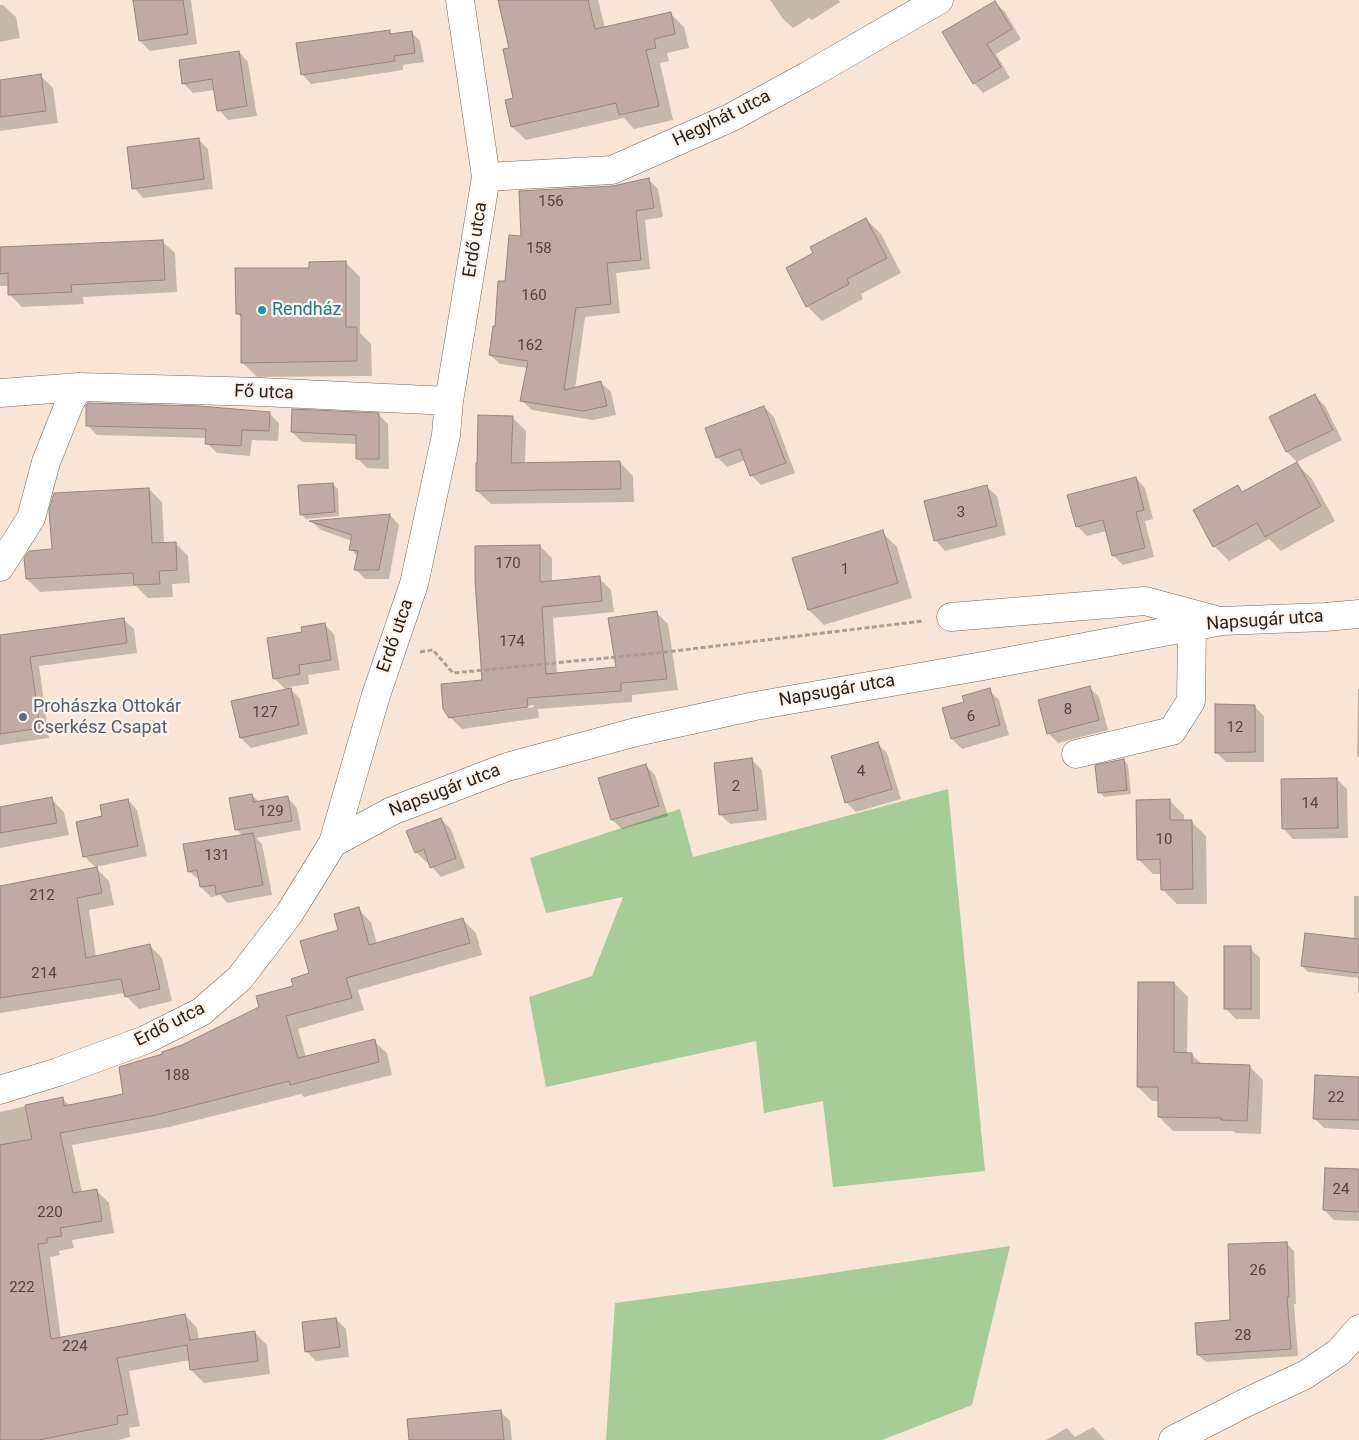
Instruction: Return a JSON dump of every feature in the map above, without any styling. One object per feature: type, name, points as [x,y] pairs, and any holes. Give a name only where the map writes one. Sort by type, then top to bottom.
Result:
[{"type":"street","name":"Erdő utca","points":[[0,1090],[58,1072],[145,1040],[202,1012],[240,978],[288,914],[332,843],[376,695],[414,584],[446,435],[449,401],[486,177],[460,0]]},
{"type":"street","name":"Hegyhát utca","points":[[486,177],[612,170],[730,118],[939,0]]},
{"type":"street","name":"Fő utca","points":[[0,393],[79,387],[260,392],[449,401]]},
{"type":"street","points":[[0,567],[32,518],[46,462],[70,402],[79,387]]},
{"type":"street","points":[[951,617],[1145,601],[1222,621]]},
{"type":"street","name":"Napsugár utca","points":[[332,843],[392,811],[507,767],[636,732],[780,700],[983,666],[1222,621],[1359,614]]},
{"type":"street","points":[[1076,754],[1172,731],[1191,701],[1192,627]]},
{"type":"street","points":[[1173,1440],[1305,1375],[1339,1352],[1359,1329]]},
{"type":"path","points":[[434,650],[453,673],[666,652],[951,617]]},
{"type":"green space","points":[[948,789],[985,1171],[833,1187],[823,1101],[764,1113],[756,1041],[546,1087],[529,997],[592,976],[623,897],[546,913],[530,858],[680,809],[693,857]]},
{"type":"green space","points":[[1010,1246],[972,1405],[882,1440],[606,1440],[615,1303],[799,1278]]},
{"type":"building","points":[[133,0],[183,0],[188,34],[139,41]]},
{"type":"building","points":[[498,0],[588,0],[595,29],[671,12],[675,34],[654,39],[656,48],[646,50],[659,106],[619,115],[616,103],[511,127],[505,100],[513,98],[503,49],[509,48]]},
{"type":"building","points":[[995,1],[1012,29],[987,44],[1001,67],[973,84],[942,32]]},
{"type":"building","points":[[390,30],[390,34],[412,31],[415,53],[394,56],[395,61],[301,75],[296,43]]},
{"type":"building","points":[[239,51],[247,106],[217,111],[212,79],[182,84],[179,60]]},
{"type":"building","points":[[41,74],[46,111],[0,117],[0,80]]},
{"type":"building","points":[[199,138],[204,179],[132,189],[127,147]]},
{"type":"building","points":[[649,178],[654,208],[636,211],[641,260],[607,263],[611,304],[576,308],[564,390],[601,381],[607,406],[583,411],[520,401],[528,361],[489,355],[493,326],[495,326],[498,281],[505,281],[509,235],[521,236],[519,191],[613,186]]},
{"type":"building","points":[[866,218],[887,258],[847,279],[849,284],[806,307],[786,268],[813,253],[810,247]]},
{"type":"building","points":[[163,240],[165,280],[71,285],[72,292],[8,295],[8,273],[0,274],[0,247]]},
{"type":"building","name":"Rendház","points":[[346,261],[346,327],[357,327],[357,361],[241,363],[241,314],[236,314],[235,268],[309,268],[309,262]]},
{"type":"building","points":[[1315,394],[1333,430],[1286,452],[1269,417]]},
{"type":"building","points":[[88,403],[200,406],[270,412],[269,431],[242,430],[241,446],[205,444],[206,429],[86,426],[86,405]]},
{"type":"building","points":[[764,406],[786,463],[750,476],[740,449],[716,458],[705,428]]},
{"type":"building","points":[[292,409],[379,413],[379,459],[356,459],[356,435],[291,432]]},
{"type":"building","points":[[478,415],[513,416],[511,463],[620,461],[621,489],[476,491]]},
{"type":"building","points":[[1297,462],[1321,506],[1265,537],[1257,523],[1213,547],[1193,510],[1238,485],[1242,492]]},
{"type":"building","points":[[1136,477],[1144,510],[1136,512],[1145,548],[1112,556],[1103,520],[1076,527],[1067,495]]},
{"type":"building","points":[[333,483],[335,512],[300,515],[298,485]]},
{"type":"building","points":[[987,485],[997,526],[934,541],[924,501]]},
{"type":"building","points":[[149,488],[152,543],[176,542],[177,570],[159,571],[160,584],[134,585],[133,573],[26,579],[24,558],[29,551],[52,549],[49,510],[54,493]]},
{"type":"building","points":[[390,514],[379,570],[354,570],[358,551],[349,550],[352,535],[309,521]]},
{"type":"building","points":[[883,530],[898,583],[808,610],[792,558]]},
{"type":"building","points":[[540,545],[540,582],[600,576],[602,601],[542,607],[546,674],[616,667],[608,618],[657,611],[667,679],[621,683],[621,691],[527,698],[528,707],[449,718],[443,709],[441,684],[482,680],[475,581],[475,546]]},
{"type":"building","points":[[124,618],[127,643],[30,657],[40,728],[0,734],[0,635]]},
{"type":"building","points":[[325,623],[331,660],[299,665],[300,674],[273,679],[267,638],[302,632],[301,627]]},
{"type":"building","points":[[1090,686],[1099,720],[1047,734],[1038,700]]},
{"type":"building","points":[[291,688],[299,725],[240,738],[231,701]]},
{"type":"building","points":[[990,688],[1000,725],[951,739],[942,708],[964,702],[962,696]]},
{"type":"building","points":[[1215,704],[1255,705],[1255,752],[1215,753]]},
{"type":"building","points":[[878,742],[892,789],[845,803],[831,756]]},
{"type":"building","points":[[752,758],[758,810],[719,815],[714,763]]},
{"type":"building","points":[[1124,759],[1127,790],[1098,793],[1095,765]]},
{"type":"building","points":[[646,764],[659,806],[611,820],[598,778]]},
{"type":"building","points":[[1337,778],[1338,828],[1282,829],[1281,779]]},
{"type":"building","points":[[252,794],[254,802],[288,796],[292,821],[235,830],[229,798]]},
{"type":"building","points":[[52,797],[57,823],[0,833],[0,807]]},
{"type":"building","points":[[128,799],[138,846],[83,857],[76,822],[102,816],[100,805]]},
{"type":"building","points":[[1170,799],[1170,820],[1192,820],[1193,889],[1161,890],[1160,859],[1137,860],[1136,800]]},
{"type":"building","points":[[441,818],[456,858],[430,868],[424,849],[415,853],[406,831]]},
{"type":"building","points":[[253,833],[263,885],[216,894],[215,885],[200,887],[197,870],[188,872],[183,844]]},
{"type":"building","points":[[97,867],[102,893],[77,898],[86,958],[150,944],[160,989],[125,997],[121,979],[0,998],[0,886]]},
{"type":"building","points":[[359,907],[369,945],[463,918],[470,943],[346,978],[352,998],[286,1016],[298,1058],[375,1039],[379,1062],[290,1085],[289,1081],[156,1115],[60,1133],[73,1193],[97,1189],[102,1221],[60,1228],[62,1236],[47,1238],[47,1243],[38,1244],[51,1339],[185,1314],[190,1340],[255,1331],[258,1361],[190,1370],[187,1345],[117,1358],[128,1414],[117,1416],[118,1424],[39,1440],[0,1440],[0,1145],[32,1139],[25,1105],[63,1097],[64,1106],[123,1094],[119,1067],[162,1054],[162,1052],[182,1045],[259,1007],[256,996],[293,986],[291,979],[309,973],[300,941],[338,930],[334,914]]},
{"type":"building","points":[[1305,933],[1359,939],[1359,973],[1301,966]]},
{"type":"building","points":[[1224,946],[1251,946],[1251,1009],[1224,1009]]},
{"type":"building","points":[[1138,982],[1174,982],[1174,1052],[1192,1053],[1192,1063],[1250,1065],[1247,1121],[1221,1120],[1221,1118],[1158,1117],[1158,1087],[1137,1087]]},
{"type":"building","points":[[1315,1075],[1359,1077],[1359,1120],[1313,1119]]},
{"type":"building","points":[[1325,1168],[1359,1169],[1359,1212],[1323,1210]]},
{"type":"building","points":[[1287,1242],[1289,1297],[1287,1297],[1291,1349],[1197,1355],[1195,1323],[1230,1320],[1228,1244]]},
{"type":"building","points":[[336,1318],[340,1347],[305,1352],[302,1322]]},
{"type":"building","points":[[501,1410],[504,1440],[409,1440],[407,1419]]},
{"type":"place","name":"Rendház","points":[[262,310]]},
{"type":"place","name":"Prohászka Ottokár Cserkész Csapat","points":[[23,717]]}]
